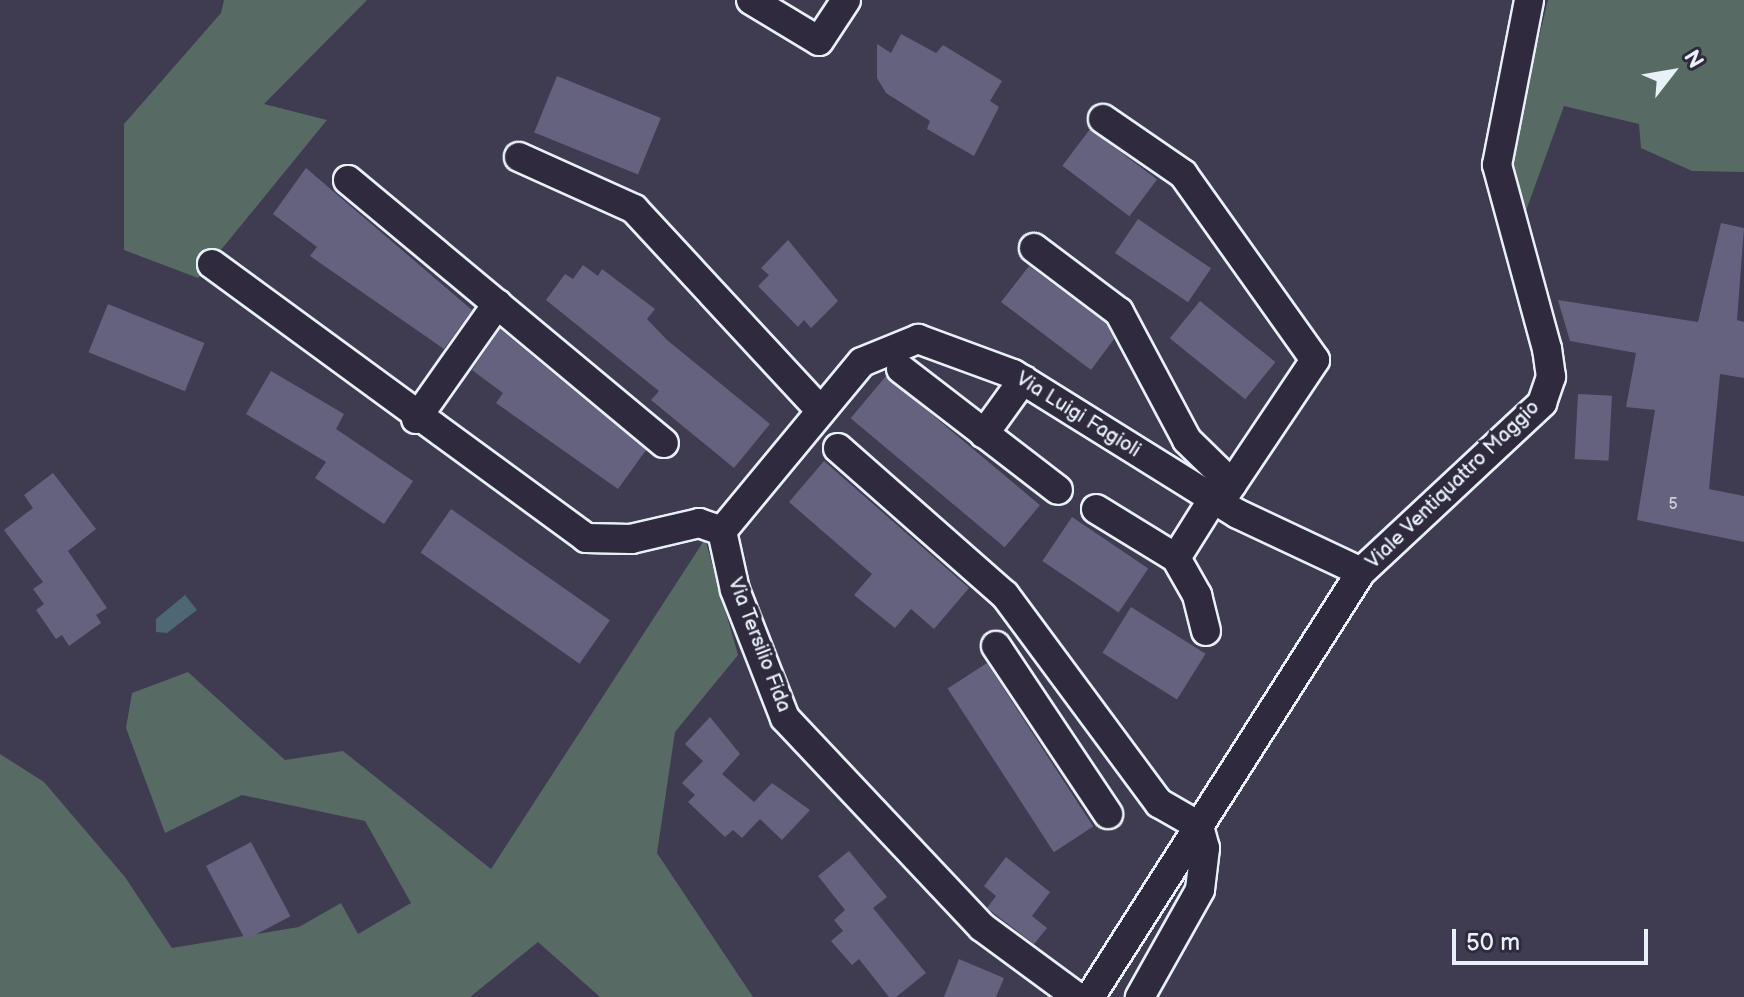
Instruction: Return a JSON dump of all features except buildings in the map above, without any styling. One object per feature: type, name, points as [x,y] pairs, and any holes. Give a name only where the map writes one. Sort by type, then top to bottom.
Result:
[{"type":"street","points":[[751,0],[819,41],[846,0]]},
{"type":"street","name":"Viale Ventiquattro Maggio","points":[[1090,997],[1361,572],[1542,403],[1551,377],[1497,165],[1529,0]]},
{"type":"street","points":[[1103,119],[1183,174],[1315,360],[1176,558]]},
{"type":"street","points":[[519,157],[634,209],[821,411]]},
{"type":"street","points":[[348,180],[664,443]]},
{"type":"street","points":[[1034,248],[1119,312],[1187,440],[1222,495]]},
{"type":"street","points":[[212,264],[416,419],[586,538],[631,539],[699,523],[722,531]]},
{"type":"street","points":[[416,419],[497,304]]},
{"type":"street","name":"Via Luigi Fagioli","points":[[722,531],[862,362],[918,339],[1023,380],[1361,572]]},
{"type":"street","points":[[901,369],[1058,490]]},
{"type":"street","points":[[984,434],[1023,380]]},
{"type":"street","points":[[838,448],[1005,595],[1159,803],[1199,826],[1205,848],[1200,890],[1140,997]]},
{"type":"street","points":[[1096,509],[1176,558],[1197,595],[1206,631]]},
{"type":"street","name":"Via Tersilio Fida","points":[[722,531],[735,590],[785,718],[982,927],[1077,997]]},
{"type":"street","points":[[996,646],[1108,814]]},
{"type":"street","points":[[1028,695],[1061,672]]},
{"type":"green space","points":[[224,0],[367,0],[264,104],[327,120],[198,278],[124,250],[124,124],[221,13]]},
{"type":"green space","points":[[1548,0],[1744,0],[1744,172],[1692,171],[1641,148],[1639,124],[1564,106],[1523,219],[1511,152]]},
{"type":"green space","points":[[705,539],[738,655],[675,732],[657,853],[753,997],[600,997],[538,942],[470,997],[0,997],[0,754],[44,782],[125,877],[172,948],[299,927],[341,903],[358,934],[411,903],[365,821],[242,795],[165,833],[126,728],[132,693],[188,672],[285,760],[343,751],[491,869]]},
{"type":"water","points":[[185,595],[197,610],[167,633],[156,632],[156,619]]}]
